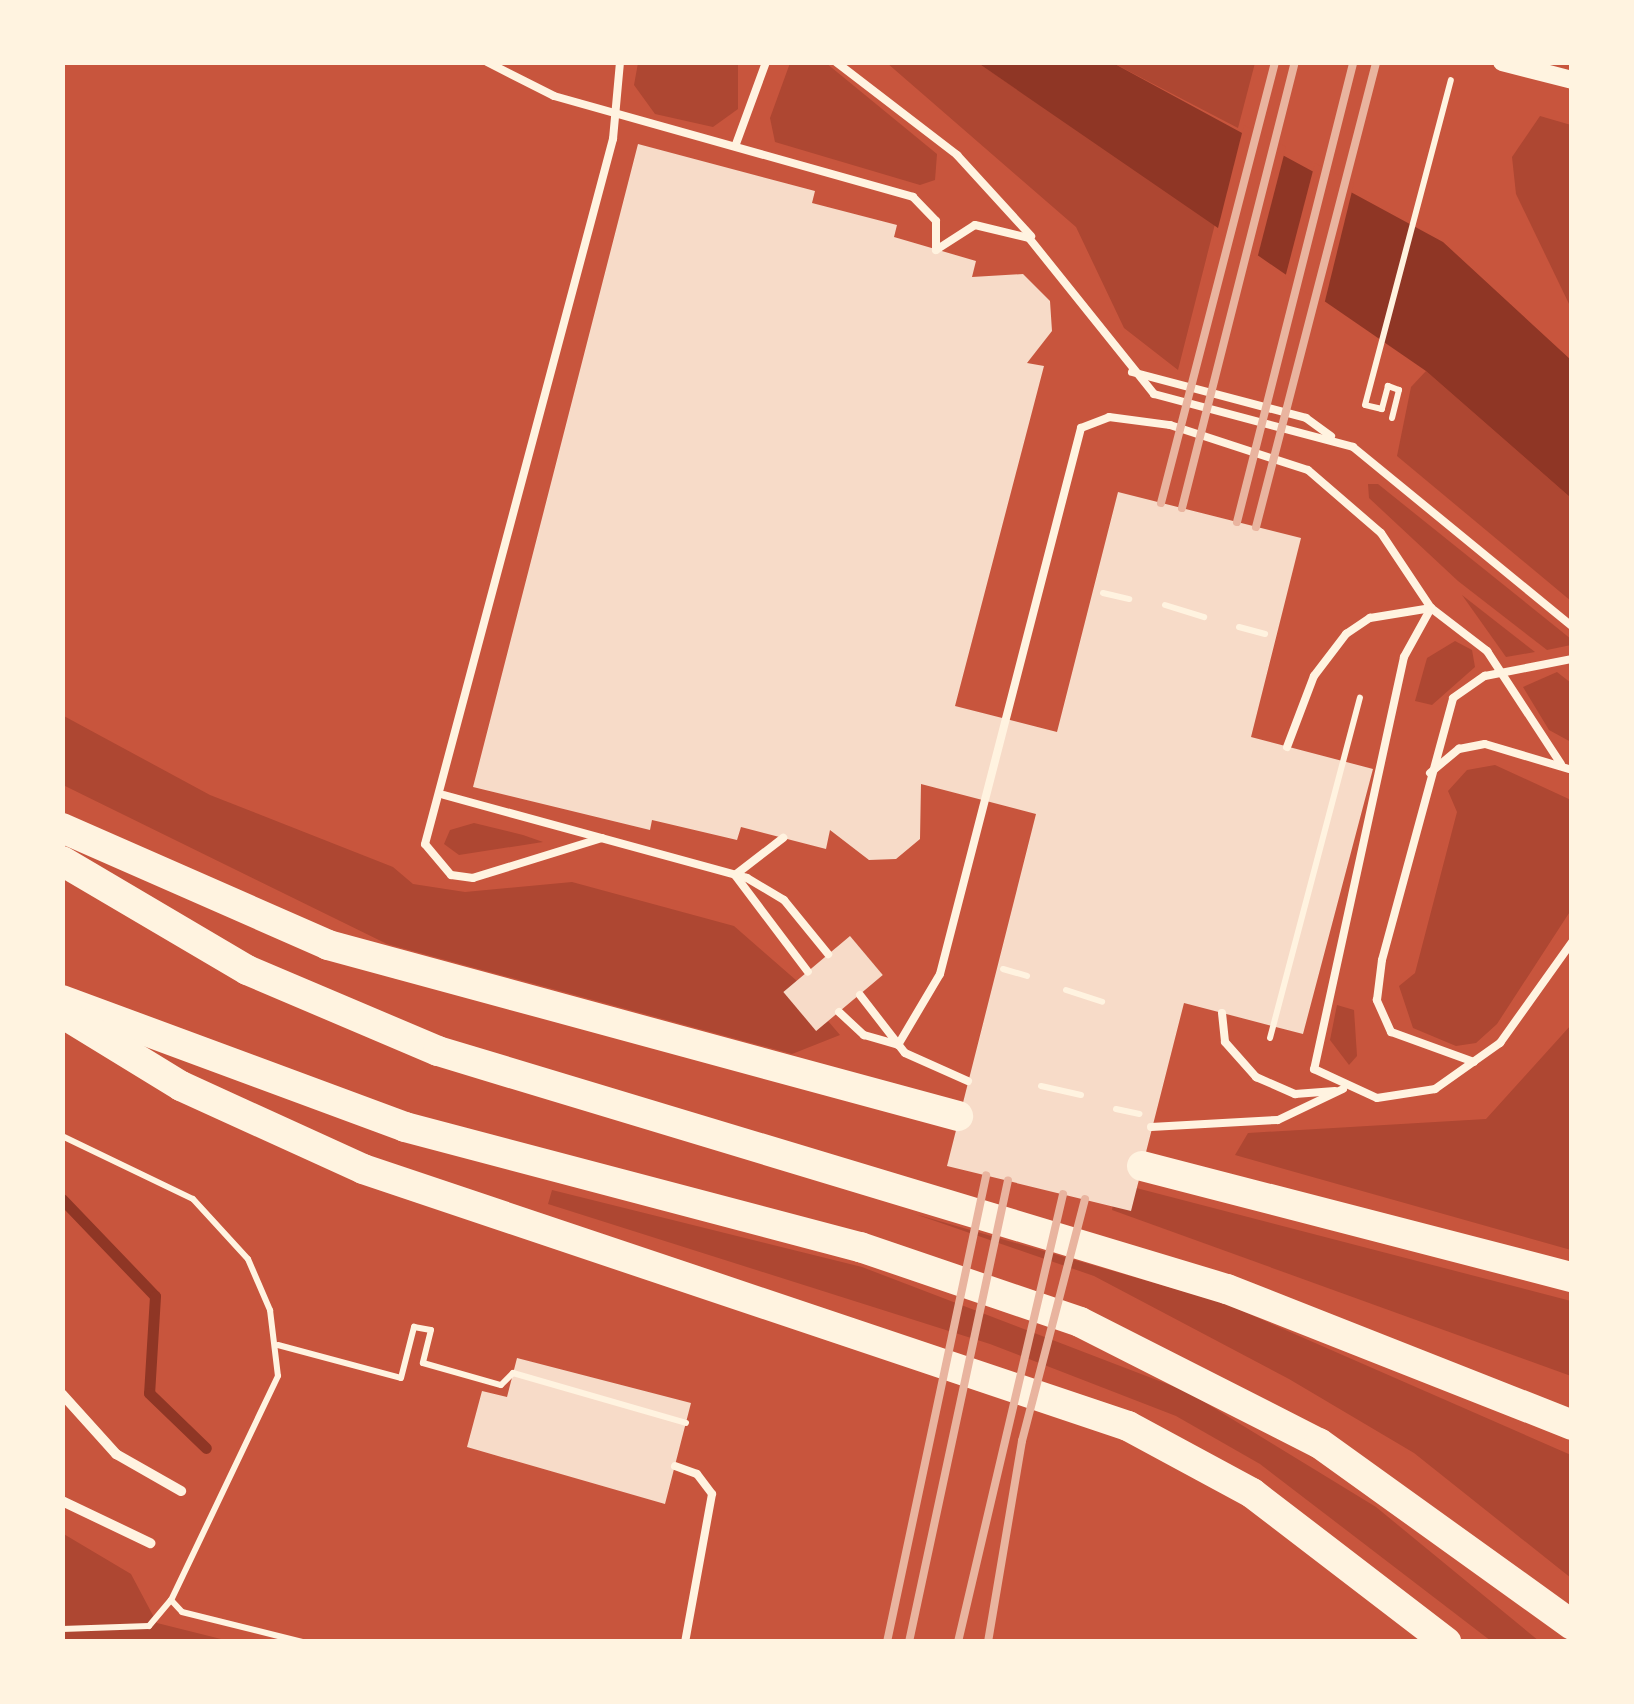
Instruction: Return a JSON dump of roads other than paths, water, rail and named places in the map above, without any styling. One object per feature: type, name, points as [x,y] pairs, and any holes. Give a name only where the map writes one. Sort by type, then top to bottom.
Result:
[{"type":"highway","points":[[62,828],[328,945],[958,1116]]},
{"type":"highway","points":[[62,860],[248,970],[425,1046],[1227,1289],[1572,1425]]},
{"type":"highway","points":[[62,1000],[405,1127],[860,1247],[1080,1322],[1319,1443],[1572,1625]]},
{"type":"highway","points":[[62,1013],[182,1086],[380,1175],[988,1373],[1144,1433],[1290,1519],[1446,1642]]},
{"type":"highway","points":[[1142,1166],[1572,1278]]},
{"type":"street","points":[[1502,62],[1572,80]]},
{"type":"street","points":[[62,1394],[116,1454],[181,1491]]},
{"type":"street","points":[[62,1500],[150,1543]]},
{"type":"lane","points":[[488,62],[505,74],[619,114],[913,197],[936,221],[936,250],[975,225],[1037,243]]},
{"type":"lane","points":[[501,62],[505,74]]},
{"type":"lane","points":[[602,838],[473,878],[450,874],[425,844],[444,795],[619,114],[620,62]]},
{"type":"lane","points":[[736,144],[766,62]]},
{"type":"lane","points":[[836,62],[957,155],[1037,243],[1132,372],[1164,399],[1332,437]]},
{"type":"lane","points":[[1132,372],[1306,418],[1572,626]]},
{"type":"lane","points":[[898,1045],[940,974],[1081,428],[1109,417],[1155,422],[1308,470],[1382,533],[1430,608],[1477,639],[1561,764]]},
{"type":"lane","points":[[1287,746],[1314,676],[1346,634],[1370,618],[1430,608]]},
{"type":"lane","points":[[1343,1089],[1314,1069],[1315,1037],[1400,706],[1404,658],[1430,608]]},
{"type":"lane","points":[[1476,1062],[1402,1040],[1376,1000],[1427,776],[1452,698],[1498,674],[1572,658]]},
{"type":"lane","points":[[1427,776],[1471,745],[1561,764],[1572,770]]},
{"type":"lane","points":[[444,795],[735,875],[784,900],[828,954]]},
{"type":"lane","points":[[735,875],[783,838]]},
{"type":"lane","points":[[735,875],[808,972]]},
{"type":"lane","points":[[1222,1013],[1225,1042],[1256,1077],[1295,1094],[1343,1089],[1404,1099],[1476,1062],[1572,942]]},
{"type":"lane","points":[[860,995],[898,1045]]},
{"type":"lane","points":[[839,1012],[864,1034],[898,1045],[968,1080]]},
{"type":"lane","points":[[1152,1126],[1278,1120],[1343,1089]]},
{"type":"lane","points":[[675,1466],[697,1474],[712,1494],[685,1642]]},
{"type":"waterway","points":[[62,1199],[155,1296],[149,1393],[206,1448]]},
{"type":"railway","points":[[1161,503],[1275,62]]},
{"type":"railway","points":[[1182,508],[1295,62]]},
{"type":"railway","points":[[1237,522],[1353,62]]},
{"type":"railway","points":[[1256,527],[1376,62]]},
{"type":"railway","points":[[887,1642],[986,1175]]},
{"type":"railway","points":[[909,1642],[1008,1180]]},
{"type":"railway","points":[[958,1642],[1063,1194]]},
{"type":"railway","points":[[988,1642],[1022,1441],[1085,1199]]}]
